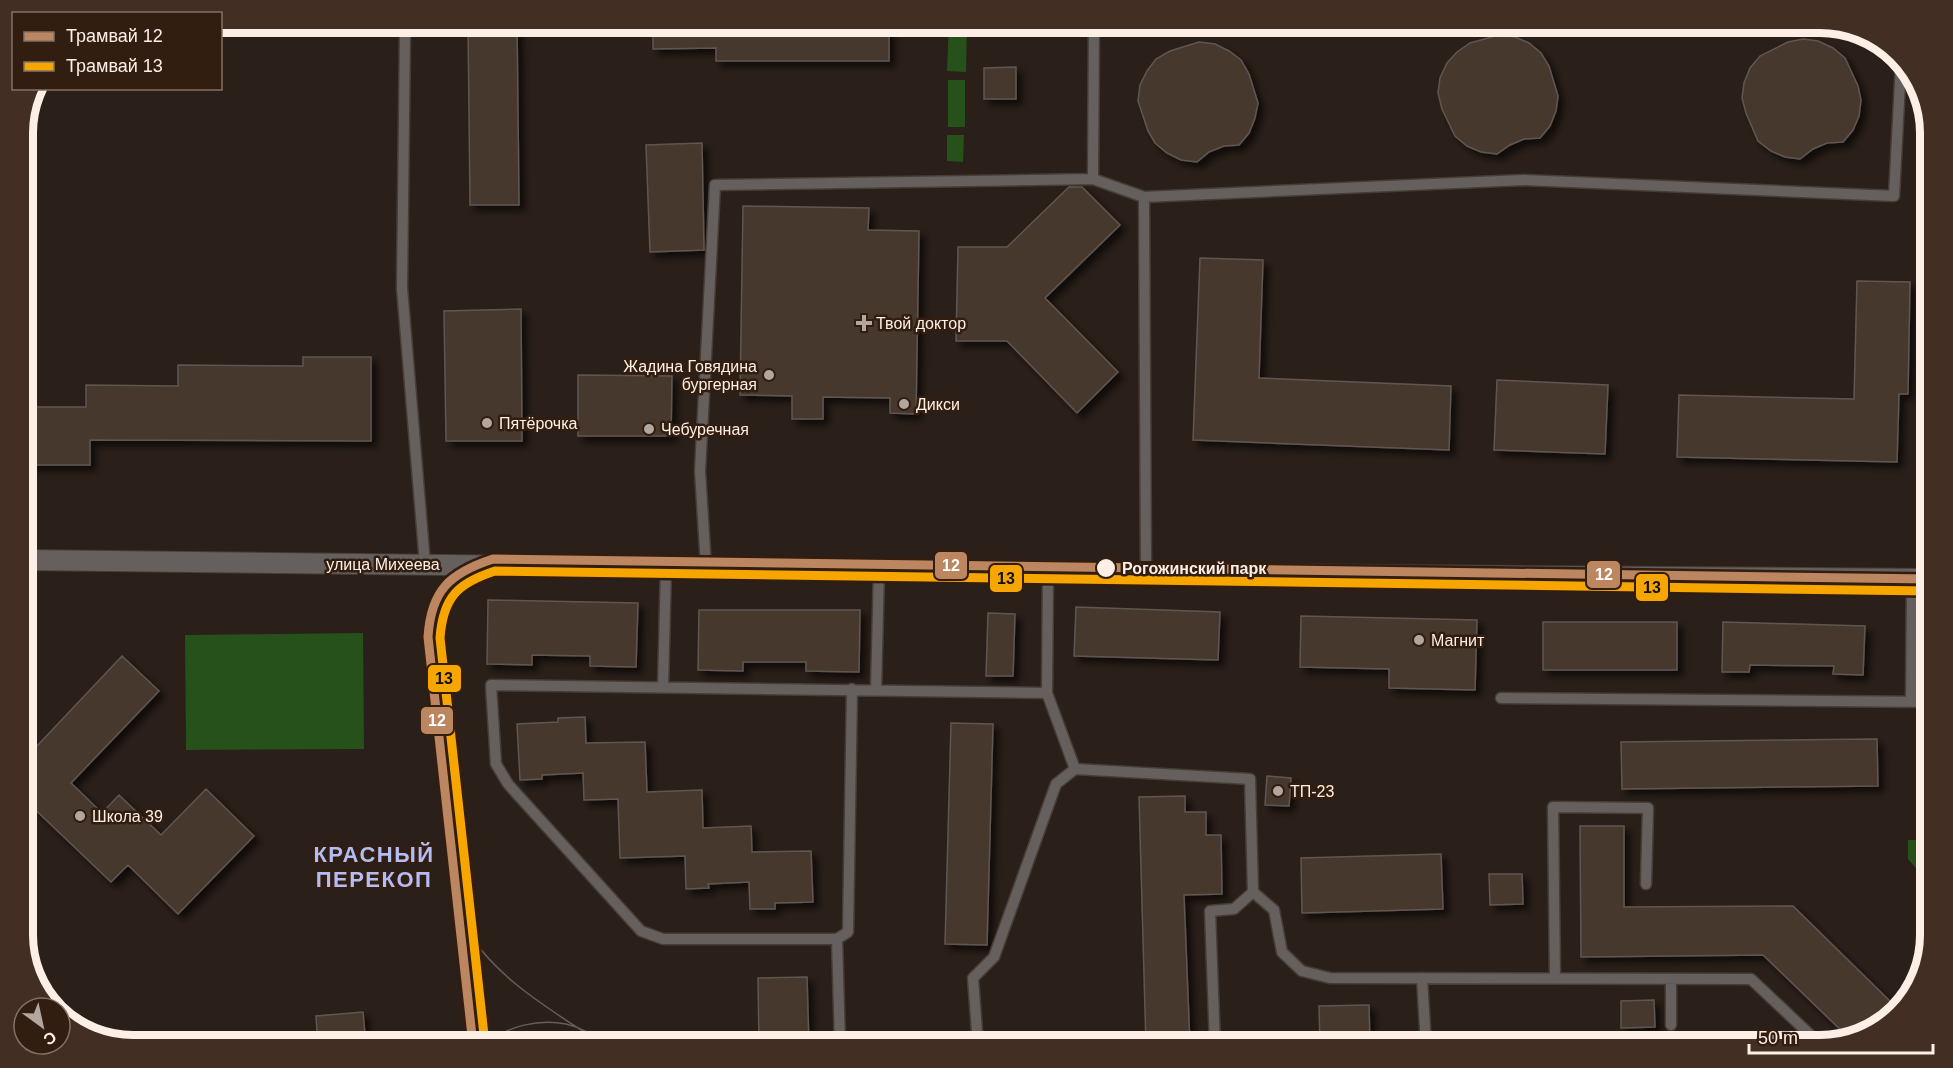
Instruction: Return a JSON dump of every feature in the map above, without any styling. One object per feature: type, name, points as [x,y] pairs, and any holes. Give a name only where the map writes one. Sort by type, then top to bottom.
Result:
[{"type":"street","name":"улица Михеева","points":[[33,560],[1920,579]]},
{"type":"street","points":[[479,1035],[434,623],[444,597],[458,582],[491,564]]},
{"type":"lane","points":[[405,33],[402,288],[424,564]]},
{"type":"lane","points":[[1093,179],[1094,33]]},
{"type":"lane","points":[[706,567],[700,471],[715,185],[1093,179],[1144,197],[1523,180],[1894,196],[1900,74]]},
{"type":"lane","points":[[1144,197],[1146,573]]},
{"type":"lane","points":[[663,687],[666,567]]},
{"type":"lane","points":[[876,690],[879,570]]},
{"type":"lane","points":[[1048,571],[1047,693],[1075,769]]},
{"type":"lane","points":[[1911,701],[1920,591]]},
{"type":"lane","points":[[852,689],[848,932],[837,939],[663,939],[640,931],[508,784],[496,764],[492,685],[852,689],[1047,693]]},
{"type":"lane","points":[[1501,698],[1920,701]]},
{"type":"lane","points":[[977,1035],[973,978],[994,957],[1056,784],[1075,769],[1250,779],[1253,892],[1274,910],[1282,952],[1302,971],[1330,978],[1750,979],[1810,1035]]},
{"type":"lane","points":[[1555,978],[1553,807],[1648,808],[1646,884]]},
{"type":"lane","points":[[1215,1035],[1210,911],[1234,909],[1253,892]]},
{"type":"lane","points":[[837,939],[840,1035]]},
{"type":"lane","points":[[1422,978],[1425,1035]]},
{"type":"lane","points":[[1671,979],[1671,1025]]},
{"type":"green space","points":[[949,33],[967,33],[966,72],[947,71]]},
{"type":"green space","points":[[948,80],[965,80],[965,127],[948,127]]},
{"type":"green space","points":[[947,135],[964,135],[963,162],[947,161]]},
{"type":"green space","points":[[363,633],[364,749],[186,750],[185,635]]},
{"type":"green space","points":[[1908,840],[1920,840],[1920,873],[1908,859]]},
{"type":"building","points":[[468,33],[517,33],[519,205],[470,205]]},
{"type":"building","points":[[653,33],[889,33],[889,61],[716,61],[716,48],[653,49]]},
{"type":"building","points":[[1499,35],[1515,37],[1529,43],[1541,53],[1549,66],[1558,96],[1556,111],[1550,126],[1540,138],[1524,139],[1497,154],[1481,152],[1467,146],[1455,136],[1442,109],[1438,93],[1440,78],[1447,63],[1457,52],[1470,43]]},
{"type":"building","points":[[1803,39],[1818,41],[1833,48],[1845,58],[1858,86],[1861,100],[1859,116],[1853,130],[1843,142],[1827,143],[1813,149],[1800,159],[1785,157],[1771,151],[1758,141],[1742,98],[1744,83],[1750,68],[1760,56],[1788,42]]},
{"type":"building","points":[[1199,42],[1215,44],[1241,60],[1249,74],[1258,103],[1249,133],[1239,145],[1224,146],[1209,152],[1197,162],[1181,160],[1167,153],[1155,143],[1148,131],[1138,101],[1140,85],[1156,59],[1170,51]]},
{"type":"building","points":[[1016,67],[1016,99],[984,99],[984,68]]},
{"type":"building","points":[[702,143],[704,250],[650,252],[646,145]]},
{"type":"building","points":[[1069,187],[1082,187],[1120,225],[1045,298],[1118,372],[1077,413],[1007,341],[956,341],[958,247],[1007,247]]},
{"type":"building","points":[[743,206],[869,208],[868,230],[919,231],[916,414],[890,413],[890,398],[823,397],[823,419],[792,419],[792,396],[740,395]]},
{"type":"building","points":[[1200,258],[1263,260],[1259,378],[1451,386],[1449,450],[1193,440]]},
{"type":"building","points":[[1857,281],[1910,282],[1908,394],[1899,394],[1897,462],[1677,457],[1679,395],[1854,399]]},
{"type":"building","points":[[521,309],[522,441],[446,441],[444,311]]},
{"type":"building","points":[[303,357],[371,357],[371,441],[90,440],[90,465],[33,465],[33,407],[86,407],[86,385],[178,386],[178,365],[303,366]]},
{"type":"building","points":[[578,375],[672,376],[671,436],[578,436]]},
{"type":"building","points":[[1497,380],[1608,385],[1605,454],[1494,450]]},
{"type":"building","points":[[488,600],[638,603],[636,667],[590,666],[590,656],[532,655],[532,665],[487,664]]},
{"type":"building","points":[[1076,607],[1220,612],[1218,660],[1074,656]]},
{"type":"building","points":[[699,610],[860,610],[859,672],[806,671],[806,662],[743,662],[743,671],[698,670]]},
{"type":"building","points":[[988,613],[1015,614],[1013,676],[986,676]]},
{"type":"building","points":[[1301,616],[1477,620],[1475,690],[1389,688],[1389,669],[1300,667]]},
{"type":"building","points":[[1543,622],[1677,622],[1677,670],[1543,670]]},
{"type":"building","points":[[1723,622],[1865,626],[1863,675],[1833,674],[1834,666],[1750,665],[1749,672],[1722,672]]},
{"type":"building","points":[[122,656],[159,691],[71,783],[102,813],[119,795],[161,835],[206,789],[254,836],[178,914],[128,865],[111,882],[33,808],[33,742],[37,746]]},
{"type":"building","points":[[585,717],[586,743],[645,742],[647,792],[702,790],[703,828],[751,826],[752,852],[811,851],[813,902],[775,903],[775,909],[750,909],[749,882],[708,884],[709,888],[686,889],[685,856],[620,858],[618,799],[584,800],[583,773],[542,775],[542,779],[520,780],[517,724],[558,722],[558,718]]},
{"type":"building","points":[[951,723],[993,724],[987,945],[945,944]]},
{"type":"building","points":[[1877,739],[1878,786],[1622,789],[1621,742]]},
{"type":"building","name":"ТП-23","points":[[1267,776],[1291,778],[1289,806],[1265,805]]},
{"type":"building","points":[[1185,796],[1185,812],[1206,812],[1206,835],[1221,835],[1222,894],[1184,895],[1190,1035],[1146,1035],[1139,797]]},
{"type":"building","points":[[1580,826],[1624,826],[1624,907],[1793,906],[1893,1004],[1870,1022],[1843,1032],[1763,955],[1581,957]]},
{"type":"building","points":[[1441,854],[1443,909],[1302,913],[1301,858]]},
{"type":"building","points":[[1489,874],[1522,874],[1523,904],[1490,905]]},
{"type":"building","points":[[807,977],[809,1035],[759,1035],[758,978]]},
{"type":"building","points":[[1654,1000],[1655,1027],[1621,1028],[1621,1001]]},
{"type":"building","points":[[1369,1005],[1370,1035],[1320,1035],[1319,1006]]},
{"type":"building","points":[[363,1012],[365,1035],[317,1035],[316,1016]]},
{"type":"tram line","name":"12","points":[[472,1035],[428,637],[433,607],[446,586],[465,570],[493,559],[1920,579]]},
{"type":"tram line","name":"13","points":[[484,1035],[440,638],[445,612],[455,594],[471,581],[495,571],[1920,591]]},
{"type":"tram line","points":[[472,938],[483,953],[509,979],[584,1032]]},
{"type":"tram line","points":[[500,1035],[524,1025],[546,1022],[577,1027],[592,1035]]},
{"type":"place","name":"Твой доктор","points":[[864,323]]},
{"type":"place","name":"Жадина Говядина бургерная","points":[[769,375]]},
{"type":"place","name":"Дикси","points":[[904,404]]},
{"type":"place","name":"Пятёрочка","points":[[487,423]]},
{"type":"place","name":"Чебуречная","points":[[649,429]]},
{"type":"place","name":"Рогожинский парк","points":[[1106,568]]},
{"type":"place","name":"Магнит","points":[[1419,640]]},
{"type":"place","name":"ТП-23","points":[[1278,791]]},
{"type":"place","name":"Школа 39","points":[[80,816]]},
{"type":"district","name":"КРАСНЫЙ ПЕРЕКОП","points":[[374,866]]}]
